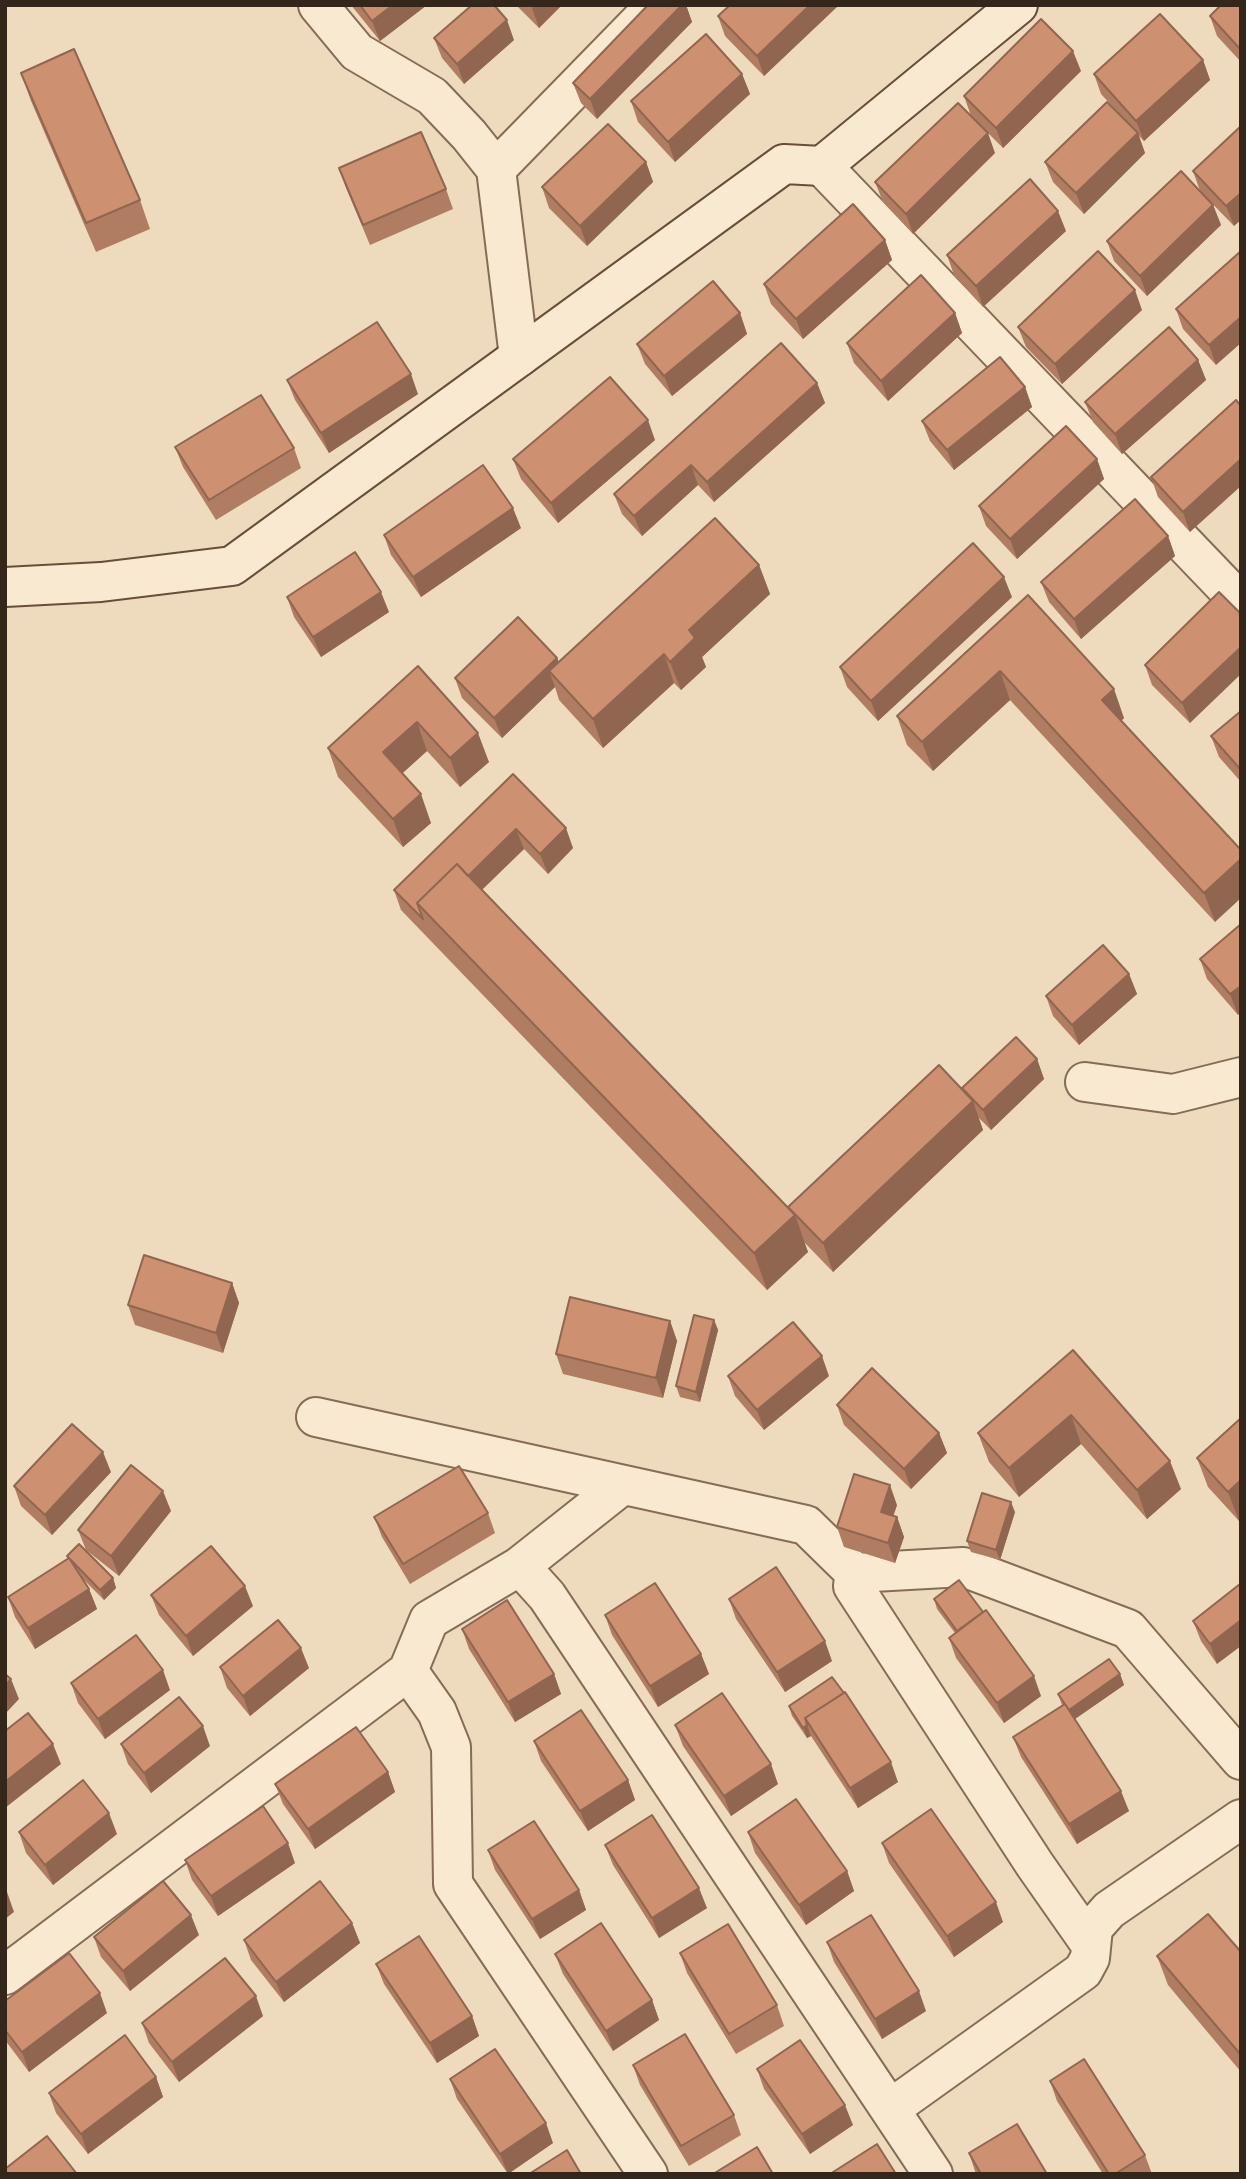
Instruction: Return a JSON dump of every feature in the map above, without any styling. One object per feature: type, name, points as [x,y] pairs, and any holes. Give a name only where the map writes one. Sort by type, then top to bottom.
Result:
[{"type":"street","points":[[318,5],[357,52],[432,96],[469,135],[496,169],[519,357]]},
{"type":"street","points":[[496,169],[656,5]]},
{"type":"street","points":[[5,587],[102,582],[232,566],[784,164],[822,166],[1018,5]]},
{"type":"street","points":[[822,166],[1241,603]]},
{"type":"street","points":[[1085,1082],[1173,1094],[1241,1077]]},
{"type":"street","points":[[316,1417],[807,1525],[855,1573],[963,1567],[1128,1629],[1235,1741]]},
{"type":"street","points":[[5,1975],[408,1671],[429,1620],[520,1566],[621,1486]]},
{"type":"street","points":[[520,1566],[547,1596],[933,2174]]},
{"type":"street","points":[[855,1573],[853,1586],[1027,1853],[1091,1945]]},
{"type":"street","points":[[408,1671],[437,1712],[451,1746],[453,1884],[648,2174]]},
{"type":"street","points":[[890,2109],[1083,1972],[1093,1928],[1109,1910],[1241,1819]]},
{"type":"building","points":[[360,5],[393,5],[372,21]]},
{"type":"building","points":[[472,5],[494,5],[507,20],[457,64],[434,38]]},
{"type":"building","points":[[648,5],[682,5],[590,99],[573,83]]},
{"type":"building","points":[[730,5],[810,5],[757,56],[718,16]]},
{"type":"building","points":[[1221,5],[1241,5],[1241,50],[1210,16]]},
{"type":"building","points":[[1160,14],[1203,60],[1136,121],[1094,74]]},
{"type":"building","points":[[1041,19],[1073,51],[996,128],[964,96]]},
{"type":"building","points":[[706,34],[742,74],[668,142],[631,101]]},
{"type":"building","points":[[74,49],[140,200],[86,223],[21,73]]},
{"type":"building","points":[[1107,102],[1138,133],[1076,193],[1045,162]]},
{"type":"building","points":[[958,103],[988,133],[906,214],[875,182]]},
{"type":"building","points":[[608,124],[646,162],[580,226],[542,187]]},
{"type":"building","points":[[1241,126],[1241,193],[1226,206],[1193,171]]},
{"type":"building","points":[[421,132],[446,189],[363,225],[339,168]]},
{"type":"building","points":[[1181,171],[1213,205],[1140,276],[1107,241]]},
{"type":"building","points":[[1030,179],[1058,211],[976,286],[947,255]]},
{"type":"building","points":[[853,204],[885,240],[796,319],[764,284]]},
{"type":"building","points":[[1098,251],[1135,290],[1055,364],[1018,327]]},
{"type":"building","points":[[1241,251],[1241,317],[1209,345],[1176,309]]},
{"type":"building","points":[[921,275],[955,313],[881,381],[847,343]]},
{"type":"building","points":[[713,281],[740,313],[664,376],[637,344]]},
{"type":"building","points":[[377,322],[411,374],[321,433],[287,380]]},
{"type":"building","points":[[1169,327],[1198,360],[1115,434],[1085,402]]},
{"type":"building","points":[[781,343],[817,383],[707,482],[691,465],[634,516],[614,494]]},
{"type":"building","points":[[1000,357],[1025,387],[947,450],[922,421]]},
{"type":"building","points":[[610,377],[648,420],[551,503],[513,459]]},
{"type":"building","points":[[261,395],[294,448],[209,500],[175,447]]},
{"type":"building","points":[[1236,400],[1241,406],[1241,459],[1183,512],[1151,477]]},
{"type":"building","points":[[1066,426],[1097,459],[1010,539],[979,506]]},
{"type":"building","points":[[483,465],[513,508],[413,577],[384,535]]},
{"type":"building","points":[[1135,499],[1168,536],[1074,619],[1041,582]]},
{"type":"building","points":[[715,518],[759,565],[689,630],[695,638],[670,662],[664,654],[593,719],[549,671]]},
{"type":"building","points":[[973,543],[1004,577],[871,701],[840,667]]},
{"type":"building","points":[[355,552],[381,592],[313,637],[287,597]]},
{"type":"building","points":[[1219,592],[1241,614],[1241,647],[1182,703],[1145,665]]},
{"type":"building","points":[[1028,595],[1114,689],[1102,700],[1241,850],[1241,859],[1204,893],[1000,671],[922,742],[897,716]]},
{"type":"building","points":[[518,617],[557,658],[494,718],[455,678]]},
{"type":"building","points":[[418,666],[478,733],[450,758],[417,722],[383,752],[421,794],[393,819],[328,748]]},
{"type":"building","points":[[1241,711],[1241,770],[1211,736]]},
{"type":"building","points":[[513,774],[566,828],[540,854],[516,829],[468,876],[457,864],[417,903],[423,919],[394,890]]},
{"type":"building","points":[[457,864],[795,1215],[754,1253],[417,903]]},
{"type":"building","points":[[1241,924],[1241,986],[1230,994],[1200,959]]},
{"type":"building","points":[[1103,945],[1129,974],[1072,1025],[1046,996]]},
{"type":"building","points":[[1016,1037],[1037,1059],[983,1110],[962,1088]]},
{"type":"building","points":[[939,1065],[973,1101],[823,1243],[788,1207]]},
{"type":"building","points":[[144,1255],[232,1283],[216,1333],[128,1305]]},
{"type":"building","points":[[570,1297],[670,1321],[656,1378],[556,1354]]},
{"type":"building","points":[[694,1315],[714,1320],[696,1392],[676,1386]]},
{"type":"building","points":[[793,1322],[822,1356],[757,1410],[728,1376]]},
{"type":"building","points":[[1073,1350],[1170,1461],[1137,1490],[1071,1415],[1009,1468],[978,1433]]},
{"type":"building","points":[[872,1368],[939,1433],[904,1469],[837,1405]]},
{"type":"building","points":[[1241,1418],[1241,1480],[1228,1492],[1197,1458]]},
{"type":"building","points":[[72,1424],[103,1452],[45,1515],[14,1486]]},
{"type":"building","points":[[131,1465],[163,1491],[111,1556],[78,1530]]},
{"type":"building","points":[[459,1466],[488,1513],[403,1564],[374,1517]]},
{"type":"building","points":[[854,1474],[890,1485],[881,1512],[897,1517],[888,1543],[837,1527]]},
{"type":"building","points":[[982,1493],[1011,1502],[996,1550],[967,1541]]},
{"type":"building","points":[[79,1544],[113,1578],[100,1590],[67,1556]]},
{"type":"building","points":[[211,1546],[245,1586],[186,1636],[151,1595]]},
{"type":"building","points":[[69,1558],[89,1589],[28,1628],[8,1597]]},
{"type":"building","points":[[776,1567],[825,1641],[777,1672],[729,1599]]},
{"type":"building","points":[[959,1580],[983,1612],[957,1631],[934,1599]]},
{"type":"building","points":[[655,1583],[701,1654],[650,1686],[605,1615]]},
{"type":"building","points":[[1240,1584],[1241,1620],[1210,1644],[1193,1621]]},
{"type":"building","points":[[507,1600],[554,1674],[508,1702],[462,1629]]},
{"type":"building","points":[[986,1610],[1034,1676],[997,1703],[949,1638]]},
{"type":"building","points":[[278,1620],[301,1648],[243,1696],[220,1667]]},
{"type":"building","points":[[136,1635],[163,1670],[98,1719],[71,1683]]},
{"type":"building","points":[[1109,1659],[1120,1674],[1069,1710],[1058,1694]]},
{"type":"building","points":[[5,1674],[11,1679],[5,1686]]},
{"type":"building","points":[[832,1677],[844,1693],[805,1718],[807,1725],[803,1728],[789,1706]]},
{"type":"building","points":[[845,1692],[891,1762],[850,1788],[805,1718]]},
{"type":"building","points":[[722,1693],[771,1764],[724,1796],[675,1725]]},
{"type":"building","points":[[179,1697],[203,1726],[144,1773],[121,1744]]},
{"type":"building","points":[[1065,1704],[1121,1791],[1069,1824],[1013,1737]]},
{"type":"building","points":[[581,1710],[628,1780],[580,1811],[534,1741]]},
{"type":"building","points":[[28,1713],[53,1744],[5,1782],[5,1731]]},
{"type":"building","points":[[356,1727],[388,1772],[308,1829],[275,1784]]},
{"type":"building","points":[[83,1780],[109,1813],[45,1865],[19,1832]]},
{"type":"building","points":[[796,1799],[847,1871],[799,1905],[748,1832]]},
{"type":"building","points":[[263,1806],[288,1843],[211,1896],[185,1860]]},
{"type":"building","points":[[931,1809],[996,1902],[947,1936],[882,1843]]},
{"type":"building","points":[[652,1815],[699,1888],[652,1918],[605,1845]]},
{"type":"building","points":[[534,1821],[579,1890],[532,1919],[488,1850]]},
{"type":"building","points":[[163,1881],[191,1915],[123,1971],[94,1937]]},
{"type":"building","points":[[320,1881],[352,1923],[276,1982],[244,1940]]},
{"type":"building","points":[[1208,1914],[1241,1952],[1241,2055],[1157,1956]]},
{"type":"building","points":[[871,1915],[919,1991],[875,2019],[827,1942]]},
{"type":"building","points":[[601,1923],[652,2000],[606,2031],[555,1954]]},
{"type":"building","points":[[728,1924],[777,2005],[729,2034],[680,1953]]},
{"type":"building","points":[[419,1936],[472,2016],[430,2043],[376,1964]]},
{"type":"building","points":[[69,1953],[100,1993],[22,2052],[5,2030],[5,2001]]},
{"type":"building","points":[[225,1958],[256,1996],[172,2062],[142,2023]]},
{"type":"building","points":[[685,2034],[734,2115],[681,2146],[633,2065]]},
{"type":"building","points":[[125,2035],[156,2077],[81,2134],[49,2093]]},
{"type":"building","points":[[800,2040],[845,2105],[802,2134],[757,2069]]},
{"type":"building","points":[[495,2049],[546,2123],[500,2154],[450,2079]]},
{"type":"building","points":[[1084,2059],[1145,2155],[1115,2174],[1109,2174],[1050,2081]]},
{"type":"building","points":[[1017,2124],[1047,2174],[981,2174],[969,2153]]},
{"type":"building","points":[[47,2136],[77,2174],[5,2174],[5,2169]]},
{"type":"building","points":[[877,2144],[896,2174],[830,2174]]},
{"type":"building","points":[[757,2147],[773,2174],[713,2174]]},
{"type":"building","points":[[567,2150],[581,2174],[529,2174]]}]
